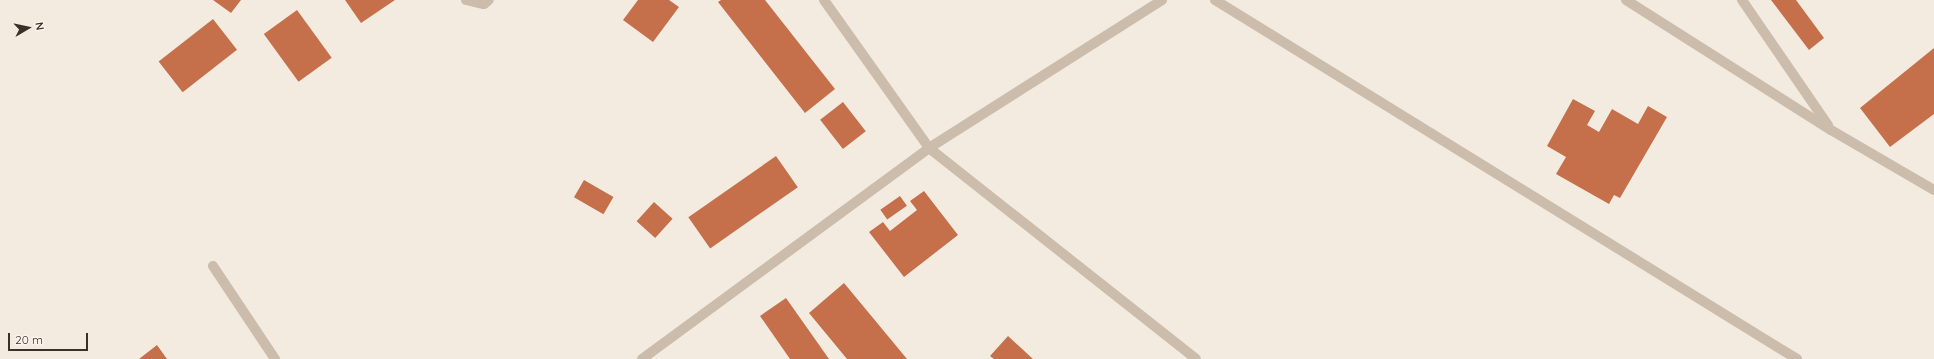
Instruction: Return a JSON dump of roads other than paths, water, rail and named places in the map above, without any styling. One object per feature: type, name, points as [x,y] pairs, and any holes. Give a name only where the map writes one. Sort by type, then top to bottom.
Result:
[{"type":"street","points":[[466,0],[484,4],[489,0]]},
{"type":"street","points":[[824,0],[929,148],[1196,359]]},
{"type":"street","points":[[642,359],[929,148],[1162,0]]},
{"type":"street","points":[[1215,0],[1797,359]]},
{"type":"street","points":[[1626,0],[1831,130],[1934,190]]},
{"type":"street","points":[[1742,0],[1831,130]]},
{"type":"street","points":[[213,266],[275,359]]}]
